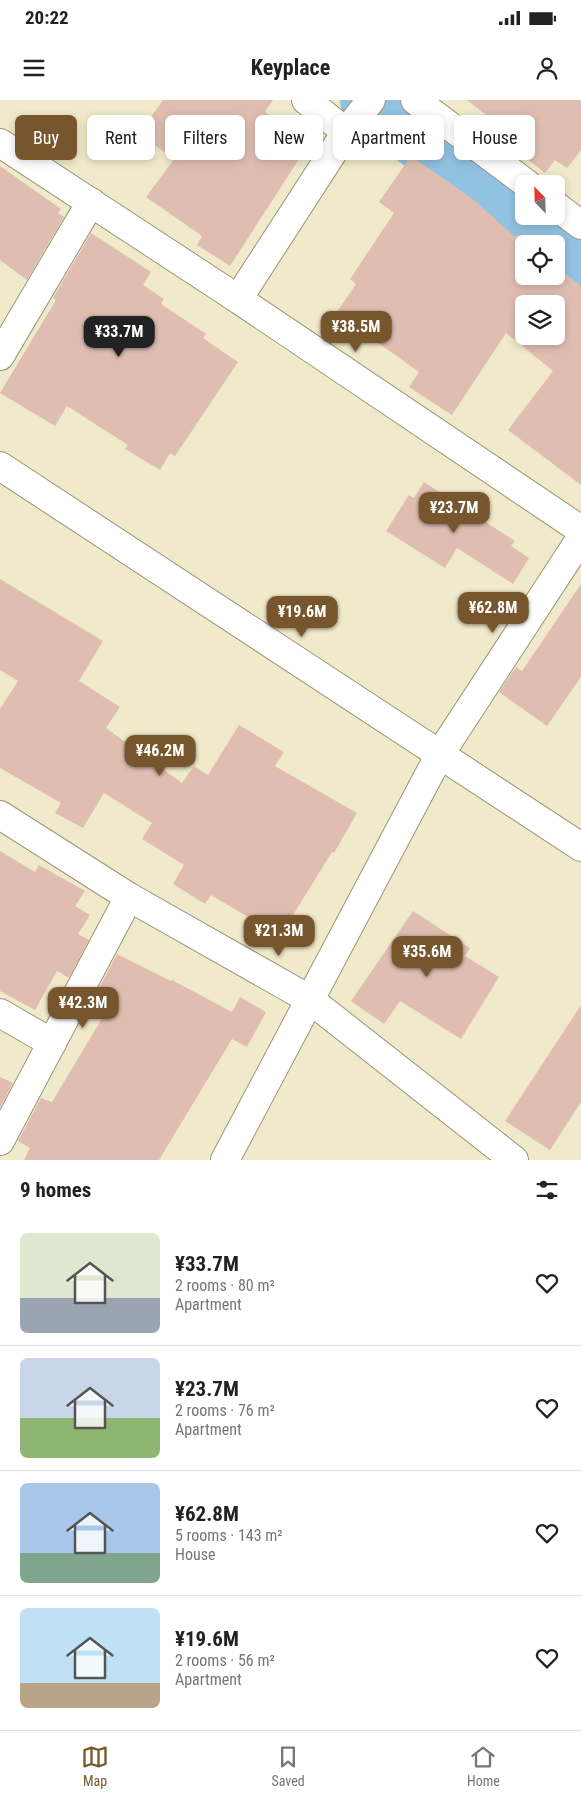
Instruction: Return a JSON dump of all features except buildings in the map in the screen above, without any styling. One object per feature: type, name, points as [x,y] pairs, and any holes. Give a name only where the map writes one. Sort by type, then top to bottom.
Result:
[{"type":"street","points":[[306,100],[333,122]]},
{"type":"street","points":[[359,115],[371,100]]},
{"type":"street","points":[[415,100],[515,175]]},
{"type":"street","points":[[0,143],[238,299],[581,530]]},
{"type":"street","points":[[238,299],[333,152]]},
{"type":"street","points":[[0,356],[90,202]]},
{"type":"street","points":[[565,212],[581,224]]},
{"type":"street","points":[[0,466],[581,847]]},
{"type":"street","points":[[225,1160],[440,754],[581,538]]},
{"type":"street","points":[[0,815],[129,897],[309,999],[514,1160]]},
{"type":"street","points":[[0,1141],[129,897]]},
{"type":"street","points":[[0,1013],[52,1043]]},
{"type":"waterway","points":[[373,100],[515,209]]},
{"type":"waterway","points":[[537,225],[581,259]]}]
